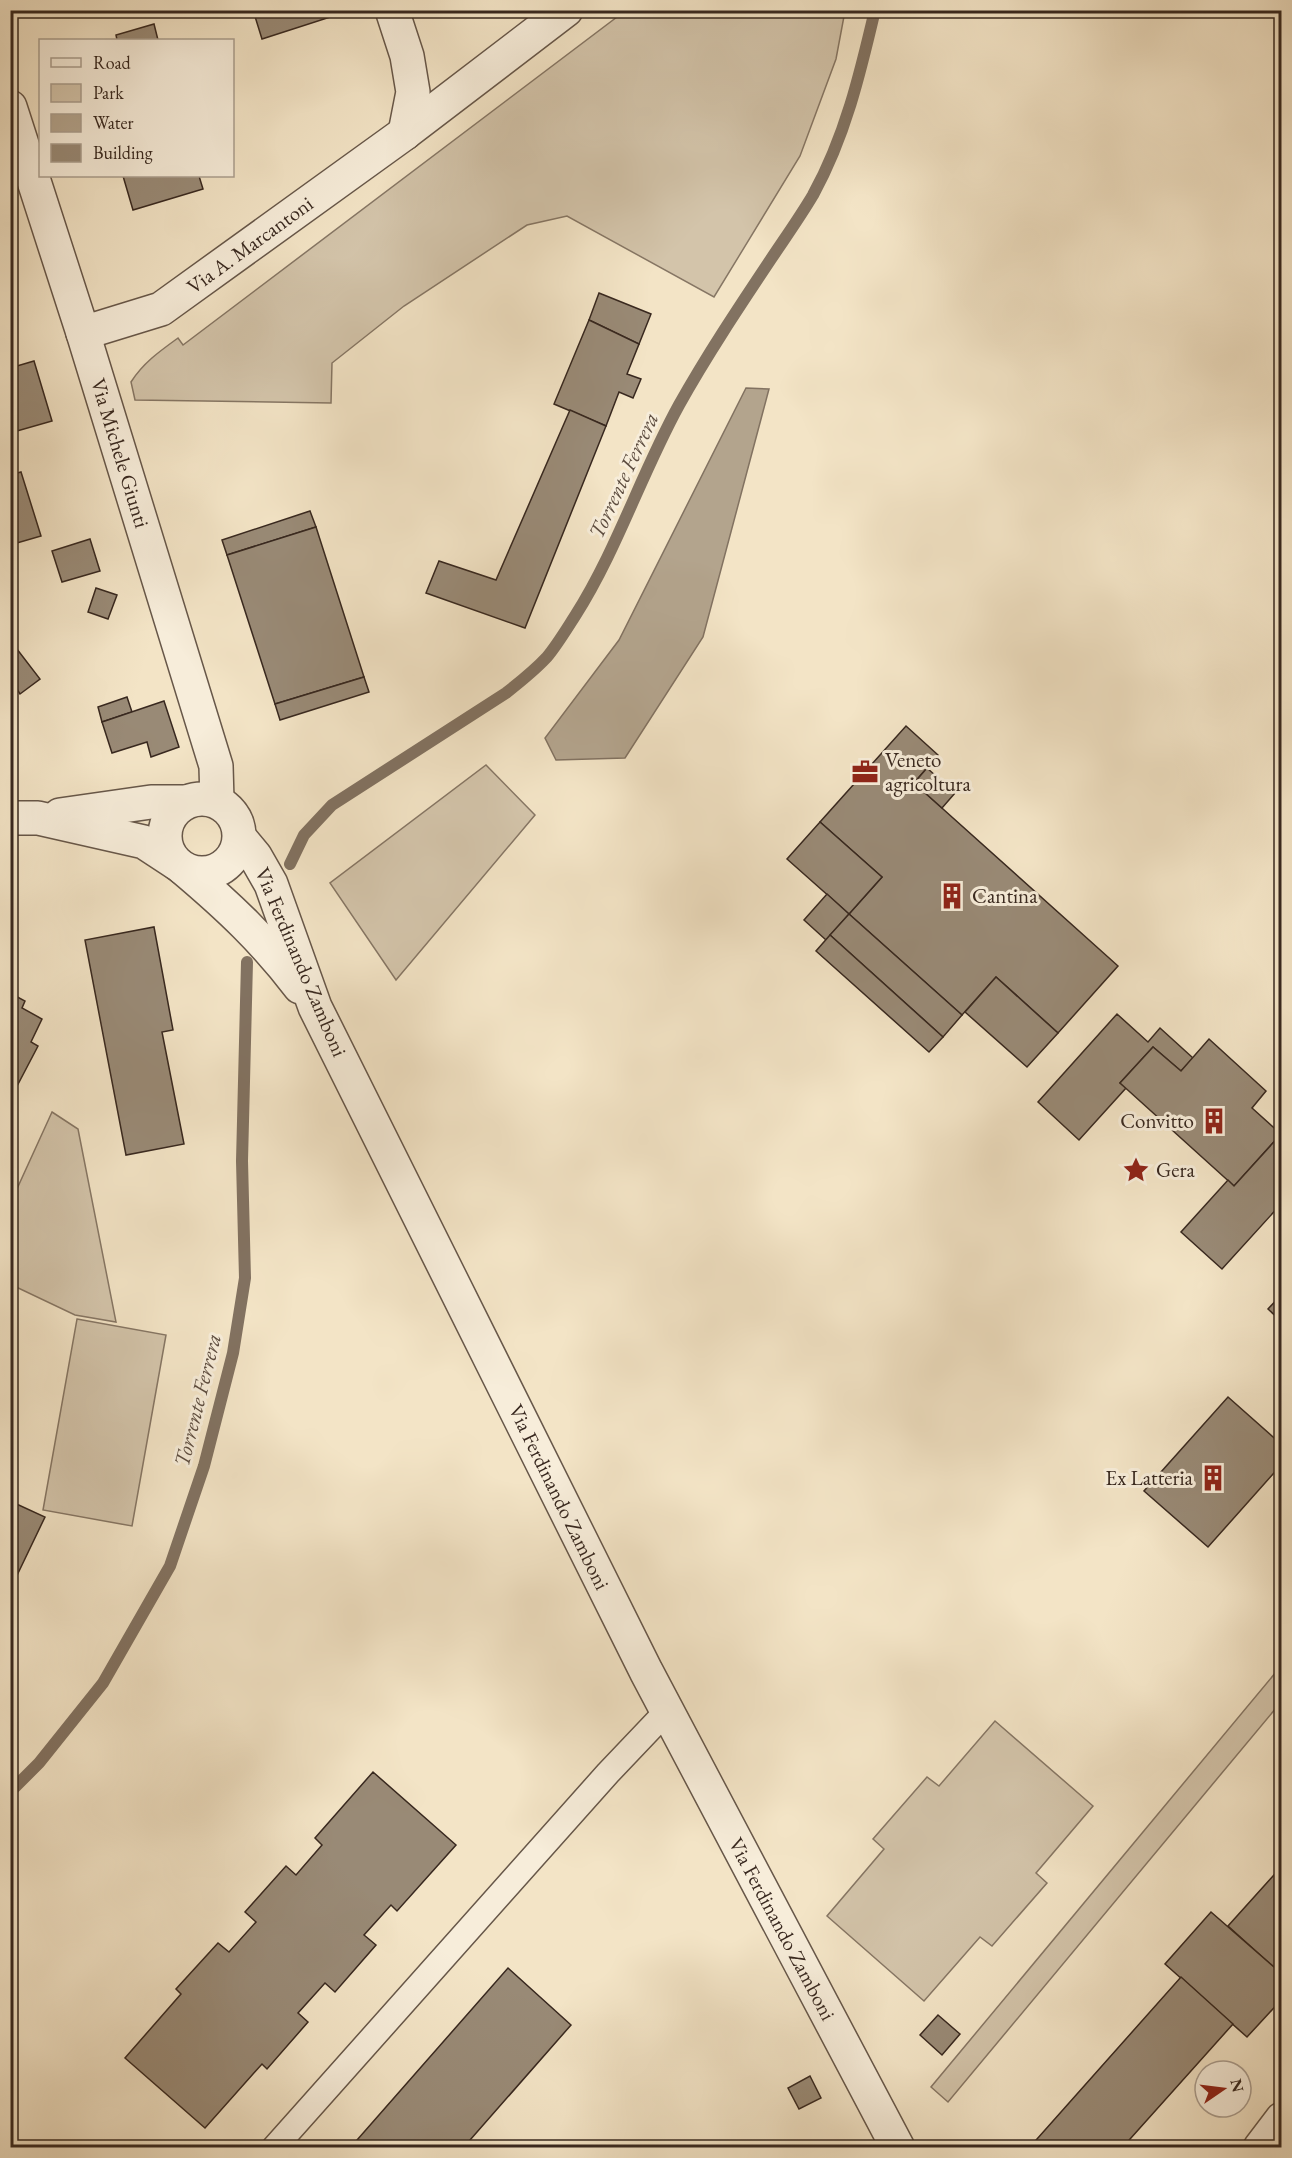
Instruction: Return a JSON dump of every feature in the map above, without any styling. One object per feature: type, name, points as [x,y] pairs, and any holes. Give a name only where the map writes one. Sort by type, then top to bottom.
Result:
[{"type":"street","points":[[392,10],[407,56],[413,92],[405,133]]},
{"type":"street","name":"Via A. Marcantoni","points":[[83,333],[161,309],[405,133],[566,10]]},
{"type":"street","name":"Via Michele Giunti","points":[[10,107],[83,333],[216,766],[201,801]]},
{"type":"street","points":[[24,818],[151,802],[201,801]]},
{"type":"street","points":[[201,801],[177,808],[169,818],[165,830],[165,842],[169,854],[252,930],[274,954],[315,1007]]},
{"type":"street","name":"Via Ferdinando Zamboni","points":[[180,866],[205,873],[225,866],[238,849],[240,838],[234,816],[226,807],[201,801]]},
{"type":"street","points":[[24,818],[144,842],[180,866]]},
{"type":"street","name":"Via Ferdinando Zamboni","points":[[240,838],[255,856],[272,884],[315,1007],[666,1712],[898,2148]]},
{"type":"street","points":[[1260,2148],[1281,2120]]},
{"type":"lane","points":[[274,2148],[608,1773],[666,1712]]},
{"type":"green space","points":[[625,11],[845,11],[836,59],[800,156],[714,297],[567,216],[527,225],[404,306],[332,363],[331,403],[135,400],[131,382],[146,363],[158,353],[178,338],[183,345]]},
{"type":"green space","points":[[486,765],[535,815],[396,980],[330,883]]},
{"type":"green space","points":[[52,1112],[78,1129],[116,1322],[75,1315],[12,1285],[11,1287],[11,1202]]},
{"type":"green space","points":[[77,1319],[166,1335],[132,1526],[43,1510]]},
{"type":"green space","points":[[1281,1666],[1281,1702],[948,2102],[931,2087]]},
{"type":"green space","points":[[995,1721],[1093,1806],[1036,1873],[1047,1883],[992,1946],[980,1937],[924,2001],[827,1916],[884,1849],[873,1839],[927,1777],[939,1786]]},
{"type":"water","points":[[746,388],[769,389],[703,637],[625,758],[556,760],[545,738],[619,640]]},
{"type":"building","points":[[253,10],[349,10],[349,11],[262,39]]},
{"type":"building","points":[[154,24],[158,39],[117,39],[116,35]]},
{"type":"building","points":[[123,177],[199,177],[203,189],[133,210]]},
{"type":"building","points":[[599,293],[651,314],[639,344],[589,320]]},
{"type":"building","points":[[589,320],[639,344],[627,374],[641,379],[633,398],[619,392],[606,426],[554,404]]},
{"type":"building","points":[[34,361],[52,421],[10,433],[10,368]]},
{"type":"building","points":[[570,410],[606,426],[525,628],[426,593],[439,561],[496,580]]},
{"type":"building","points":[[21,472],[41,536],[10,545],[10,475]]},
{"type":"building","points":[[310,511],[316,527],[227,555],[222,540]]},
{"type":"building","points":[[316,527],[364,677],[275,704],[227,555]]},
{"type":"building","points":[[90,539],[100,571],[62,582],[52,551]]},
{"type":"building","points":[[96,588],[117,595],[108,619],[88,612]]},
{"type":"building","points":[[10,640],[40,679],[20,694],[17,689],[10,694]]},
{"type":"building","points":[[364,677],[369,692],[280,720],[275,704]]},
{"type":"building","points":[[127,697],[132,712],[102,722],[98,707]]},
{"type":"building","points":[[164,701],[179,747],[151,757],[147,742],[112,753],[102,722]]},
{"type":"building","name":"Cantina","points":[[906,726],[938,755],[914,783],[1118,966],[1058,1033],[996,977],[962,1015],[849,914],[882,877],[820,822]]},
{"type":"building","points":[[927,768],[955,793],[942,808],[914,783]]},
{"type":"building","points":[[820,822],[882,877],[849,914],[787,859]]},
{"type":"building","points":[[827,894],[849,914],[826,940],[804,920]]},
{"type":"building","points":[[849,914],[962,1015],[943,1037],[830,935]]},
{"type":"building","points":[[154,927],[173,1030],[162,1032],[184,1144],[126,1155],[85,940]]},
{"type":"building","points":[[830,935],[943,1037],[929,1052],[816,951]]},
{"type":"building","points":[[996,977],[1058,1033],[1027,1067],[965,1012]]},
{"type":"building","points":[[10,993],[25,1001],[22,1008],[42,1019],[31,1042],[38,1046],[16,1088],[10,1085]]},
{"type":"building","points":[[1117,1014],[1148,1042],[1160,1028],[1193,1058],[1181,1071],[1153,1047],[1120,1083],[1126,1088],[1079,1140],[1038,1102]]},
{"type":"building","name":"Convitto","points":[[1209,1039],[1266,1091],[1252,1108],[1281,1134],[1234,1186],[1120,1083],[1153,1047],[1181,1071]]},
{"type":"building","points":[[1282,1133],[1282,1203],[1222,1269],[1181,1232],[1228,1180],[1234,1186]]},
{"type":"building","points":[[1282,1294],[1282,1322],[1268,1309]]},
{"type":"building","name":"Ex Latteria","points":[[1228,1397],[1282,1445],[1282,1464],[1208,1547],[1144,1491]]},
{"type":"building","points":[[10,1501],[45,1517],[10,1590]]},
{"type":"building","points":[[373,1772],[456,1845],[397,1911],[391,1905],[364,1935],[376,1945],[335,1992],[325,1983],[298,2013],[308,2022],[267,2069],[262,2064],[205,2128],[125,2058],[181,1994],[176,1989],[218,1943],[229,1952],[256,1922],[245,1912],[286,1866],[296,1875],[322,1845],[315,1838]]},
{"type":"building","points":[[1282,1866],[1282,1970],[1279,1972],[1228,1926]]},
{"type":"building","points":[[1211,1912],[1282,1974],[1282,1999],[1247,2037],[1165,1964]]},
{"type":"building","points":[[508,1968],[571,2025],[463,2148],[350,2148]]},
{"type":"building","points":[[1181,1977],[1233,2024],[1202,2059],[1193,2059],[1193,2069],[1122,2148],[1029,2148]]},
{"type":"building","points":[[938,2015],[960,2034],[942,2055],[920,2035]]},
{"type":"building","points":[[810,2076],[821,2098],[799,2109],[788,2088]]},
{"type":"waterway","name":"Torrente Ferrera","points":[[290,864],[304,835],[332,805],[506,693],[542,662],[558,642],[604,565],[679,405],[724,331],[813,195],[843,128],[875,10]]},
{"type":"waterway","name":"Torrente Ferrera","points":[[10,1792],[39,1763],[103,1683],[170,1566],[204,1466],[233,1353],[245,1278],[242,1161],[247,962]]},
{"type":"place","name":"Veneto agricoltura","points":[[865,772]]},
{"type":"place","name":"Cantina","points":[[952,896]]},
{"type":"place","name":"Convitto","points":[[1214,1121]]},
{"type":"place","name":"Gera","points":[[1136,1170]]},
{"type":"place","name":"Ex Latteria","points":[[1213,1478]]}]
